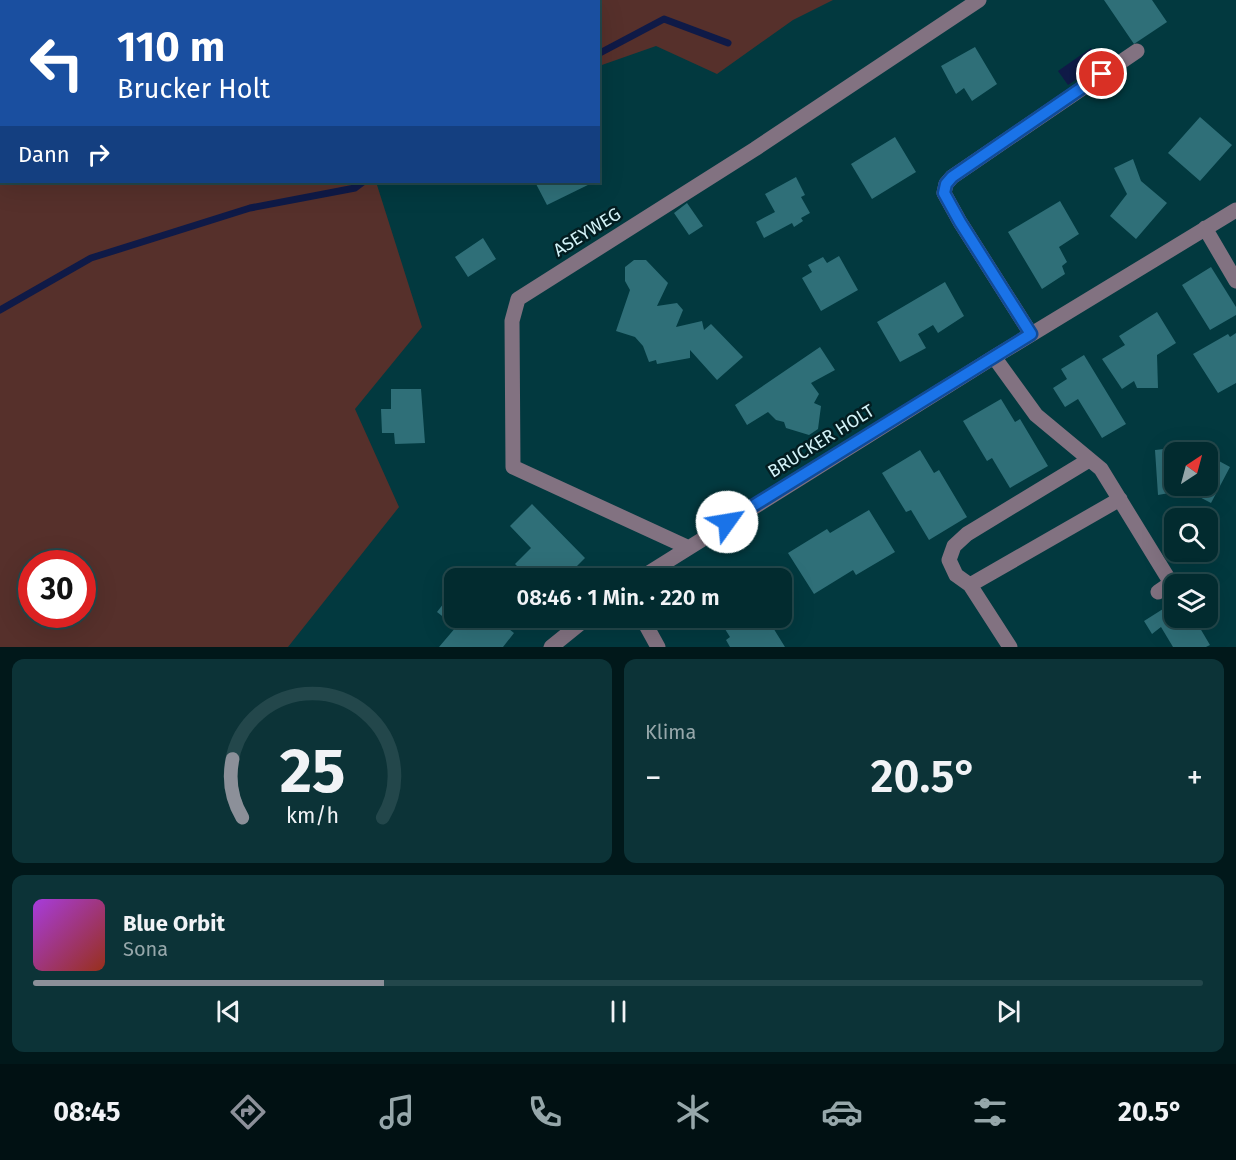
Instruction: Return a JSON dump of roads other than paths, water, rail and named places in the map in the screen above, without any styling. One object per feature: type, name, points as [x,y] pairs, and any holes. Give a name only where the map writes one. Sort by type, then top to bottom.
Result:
[{"type":"street","name":"ASEYWEG","points":[[687,547],[513,467],[512,321],[518,300],[754,149],[979,0]]},
{"type":"street","points":[[1031,334],[960,222],[944,193],[946,184],[952,177],[1137,51]]},
{"type":"street","name":"BRUCKER HOLT","points":[[656,568],[1031,334],[1236,210]]},
{"type":"street","points":[[1205,228],[1236,281]]},
{"type":"street","points":[[994,357],[1036,415],[1101,469],[1171,583],[1158,592]]},
{"type":"street","points":[[1010,647],[970,585],[956,574],[949,560],[954,546],[967,534],[1089,460]]},
{"type":"street","points":[[970,585],[1120,499]]},
{"type":"street","points":[[551,647],[575,628]]},
{"type":"street","points":[[648,628],[658,647]]},
{"type":"water","points":[[1091,48],[1101,63],[1068,85],[1058,71]]},
{"type":"waterway","points":[[600,53],[664,19],[728,43]]},
{"type":"waterway","points":[[0,310],[91,258],[250,208],[355,188],[362,183]]}]
